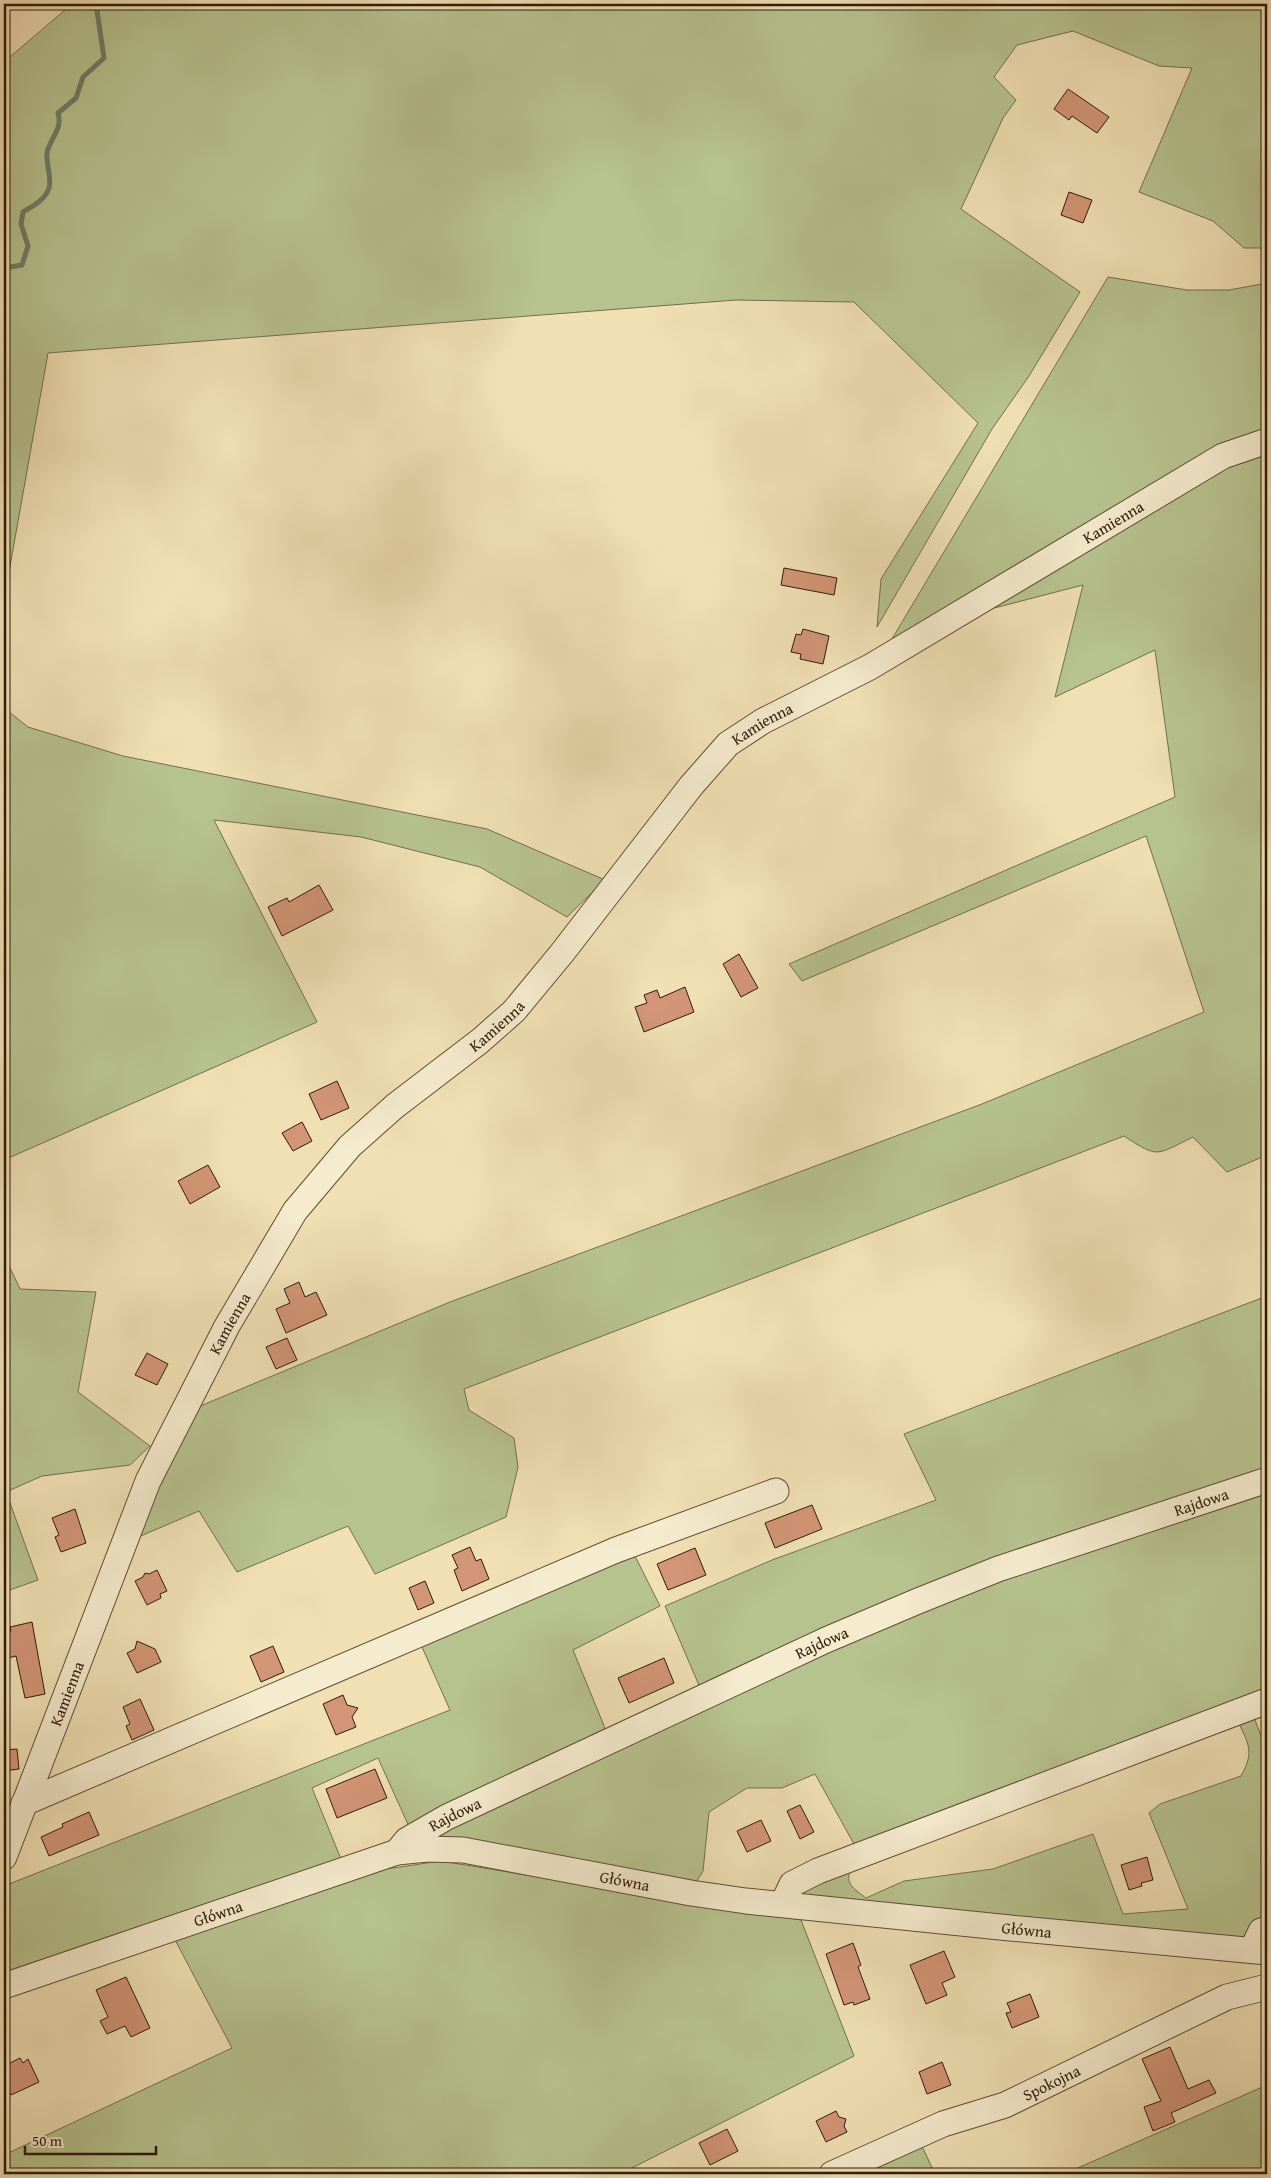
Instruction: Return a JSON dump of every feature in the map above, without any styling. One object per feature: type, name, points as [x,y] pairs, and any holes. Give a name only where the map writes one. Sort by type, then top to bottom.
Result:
[{"type":"street","name":"Kamienna","points":[[4,1857],[148,1481],[227,1326],[295,1211],[350,1146],[395,1106],[480,1041],[514,1011],[691,786],[728,744],[763,720],[870,667],[1223,456],[1267,441]]},
{"type":"street","name":"Rajdowa","points":[[397,1852],[407,1840],[447,1817],[826,1640],[998,1569],[1267,1480]]},
{"type":"street","points":[[24,1803],[616,1550],[776,1491]]},
{"type":"street","points":[[783,1903],[792,1884],[818,1871],[1267,1701]]},
{"type":"street","name":"Główna","points":[[4,1986],[397,1852],[426,1849],[463,1850],[691,1893],[1010,1928],[1260,1951]]},
{"type":"street","points":[[1260,1951],[1262,1931],[1267,1929]]},
{"type":"street","name":"Spokojna","points":[[832,2174],[943,2124],[1005,2104],[1227,1997],[1267,1987]]},
{"type":"green space","points":[[72,4],[1267,4],[1267,248],[1244,248],[1213,221],[1139,192],[1192,68],[1159,66],[1073,31],[1017,45],[994,77],[1016,100],[1003,118],[961,209],[1080,292],[1029,376],[992,429],[877,627],[881,579],[978,423],[854,302],[736,300],[48,353],[4,600],[4,62]]},
{"type":"green space","points":[[1108,277],[1187,290],[1229,290],[1267,283],[1267,432],[886,649]]},
{"type":"green space","points":[[1267,453],[1267,1155],[1227,1172],[1193,1137],[1172,1148],[1158,1152],[1144,1148],[1124,1136],[464,1389],[469,1410],[514,1438],[518,1467],[506,1517],[375,1574],[348,1526],[237,1572],[199,1511],[129,1541],[193,1409],[450,1302],[982,1104],[1204,1012],[1146,836],[802,981],[789,964],[1175,797],[1155,650],[1055,697],[1083,585],[979,612],[1229,464]]},
{"type":"green space","points":[[4,708],[28,727],[123,756],[487,829],[605,880],[567,917],[480,867],[361,837],[214,820],[317,1022],[4,1160]]},
{"type":"green space","points":[[4,1255],[20,1289],[96,1292],[78,1392],[150,1446],[130,1465],[42,1476],[6,1492],[38,1580],[4,1592]]},
{"type":"green space","points":[[1267,1296],[1267,1475],[701,1690],[665,1606],[772,1560],[936,1500],[904,1434]]},
{"type":"green space","points":[[1267,1493],[1267,1690],[854,1844],[815,1774],[782,1788],[747,1788],[709,1812],[703,1871],[695,1884],[431,1835],[450,1820],[998,1577]]},
{"type":"green space","points":[[632,1550],[660,1606],[573,1650],[607,1733],[411,1831],[378,1758],[312,1788],[341,1859],[4,1976],[4,1886],[450,1710],[418,1638]]},
{"type":"green space","points":[[1252,1712],[1267,1752],[1267,1922],[1245,1941],[795,1895],[853,1863],[849,1875],[850,1884],[866,1898],[904,1881],[993,1869],[1093,1834],[1123,1914],[1188,1909],[1149,1813],[1160,1804],[1241,1776],[1246,1767],[1249,1752],[1236,1717]]},
{"type":"green space","points":[[441,1861],[801,1920],[854,2056],[620,2174],[13,2174],[4,2155],[232,2048],[173,1936],[365,1872]]},
{"type":"green space","points":[[1267,2085],[1267,2174],[1064,2174]]},
{"type":"green space","points":[[920,2142],[935,2174],[852,2174]]},
{"type":"building","points":[[1068,89],[1109,117],[1097,133],[1072,116],[1069,120],[1054,109]]},
{"type":"building","points":[[1069,192],[1092,200],[1083,223],[1061,215]]},
{"type":"building","points":[[784,568],[837,578],[834,595],[781,585]]},
{"type":"building","points":[[803,629],[829,636],[823,664],[800,659],[801,654],[791,652],[796,634],[801,635]]},
{"type":"building","points":[[319,885],[333,910],[282,936],[268,907],[287,898],[289,902]]},
{"type":"building","points":[[739,954],[758,988],[741,997],[723,964]]},
{"type":"building","points":[[685,987],[694,1012],[644,1032],[635,1007],[647,1003],[644,995],[657,990],[660,998]]},
{"type":"building","points":[[337,1081],[349,1108],[321,1120],[309,1094]]},
{"type":"building","points":[[302,1122],[312,1141],[293,1151],[282,1133]]},
{"type":"building","points":[[208,1165],[220,1187],[190,1204],[178,1181]]},
{"type":"building","points":[[299,1282],[305,1297],[316,1292],[327,1315],[286,1333],[276,1309],[290,1303],[284,1289]]},
{"type":"building","points":[[287,1338],[297,1360],[276,1369],[266,1347]]},
{"type":"building","points":[[147,1353],[168,1364],[157,1385],[135,1375]]},
{"type":"building","points":[[812,1505],[822,1529],[775,1548],[765,1523]]},
{"type":"building","points":[[75,1509],[86,1543],[61,1552],[55,1537],[59,1535],[52,1518]]},
{"type":"building","points":[[470,1547],[476,1561],[481,1559],[489,1579],[462,1591],[454,1570],[458,1568],[452,1555]]},
{"type":"building","points":[[695,1548],[706,1575],[668,1590],[657,1564]]},
{"type":"building","points":[[157,1570],[167,1591],[160,1594],[161,1598],[147,1605],[135,1581],[143,1577],[145,1573],[149,1574]]},
{"type":"building","points":[[425,1581],[434,1603],[418,1610],[409,1588]]},
{"type":"building","points":[[32,1622],[45,1694],[25,1698],[16,1656],[4,1659],[4,1633],[11,1631],[10,1627]]},
{"type":"building","points":[[137,1641],[155,1649],[161,1662],[137,1673],[127,1653],[135,1649]]},
{"type":"building","points":[[273,1646],[284,1672],[261,1682],[250,1656]]},
{"type":"building","points":[[664,1658],[674,1683],[629,1703],[618,1678]]},
{"type":"building","points":[[343,1695],[347,1705],[358,1708],[352,1717],[356,1727],[336,1735],[323,1704]]},
{"type":"building","points":[[140,1699],[154,1730],[132,1740],[126,1726],[130,1724],[123,1707]]},
{"type":"building","points":[[17,1749],[19,1769],[4,1771],[4,1750]]},
{"type":"building","points":[[375,1769],[387,1798],[337,1818],[326,1789]]},
{"type":"building","points":[[800,1805],[814,1832],[800,1839],[787,1811]]},
{"type":"building","points":[[89,1812],[99,1835],[49,1856],[41,1837],[63,1827],[62,1824]]},
{"type":"building","points":[[761,1820],[771,1841],[747,1852],[737,1831]]},
{"type":"building","points":[[1147,1857],[1153,1880],[1141,1883],[1142,1886],[1129,1890],[1121,1865]]},
{"type":"building","points":[[853,1943],[861,1965],[858,1967],[870,1999],[854,2005],[853,2002],[844,2005],[826,1954]]},
{"type":"building","points":[[944,1951],[955,1977],[942,1983],[947,1995],[926,2004],[910,1965]]},
{"type":"building","points":[[126,1977],[150,2028],[131,2037],[125,2026],[107,2034],[100,2021],[108,2017],[96,1990]]},
{"type":"building","points":[[1030,1994],[1039,2017],[1012,2028],[1006,2013],[1011,2012],[1007,2003]]},
{"type":"building","points":[[1170,2047],[1188,2089],[1209,2080],[1216,2093],[1171,2113],[1175,2122],[1153,2131],[1144,2107],[1161,2101],[1142,2059]]},
{"type":"building","points":[[20,2058],[23,2063],[28,2059],[39,2082],[11,2095],[4,2081],[4,2066]]},
{"type":"building","points":[[942,2062],[951,2085],[927,2094],[919,2072]]},
{"type":"building","points":[[836,2111],[839,2117],[846,2119],[844,2126],[847,2132],[826,2142],[816,2121]]},
{"type":"building","points":[[727,2129],[738,2151],[710,2165],[699,2143]]},
{"type":"waterway","points":[[4,268],[22,265],[28,246],[21,224],[23,212],[42,199],[49,188],[47,153],[58,129],[58,113],[76,98],[83,77],[104,58],[96,4]]}]
